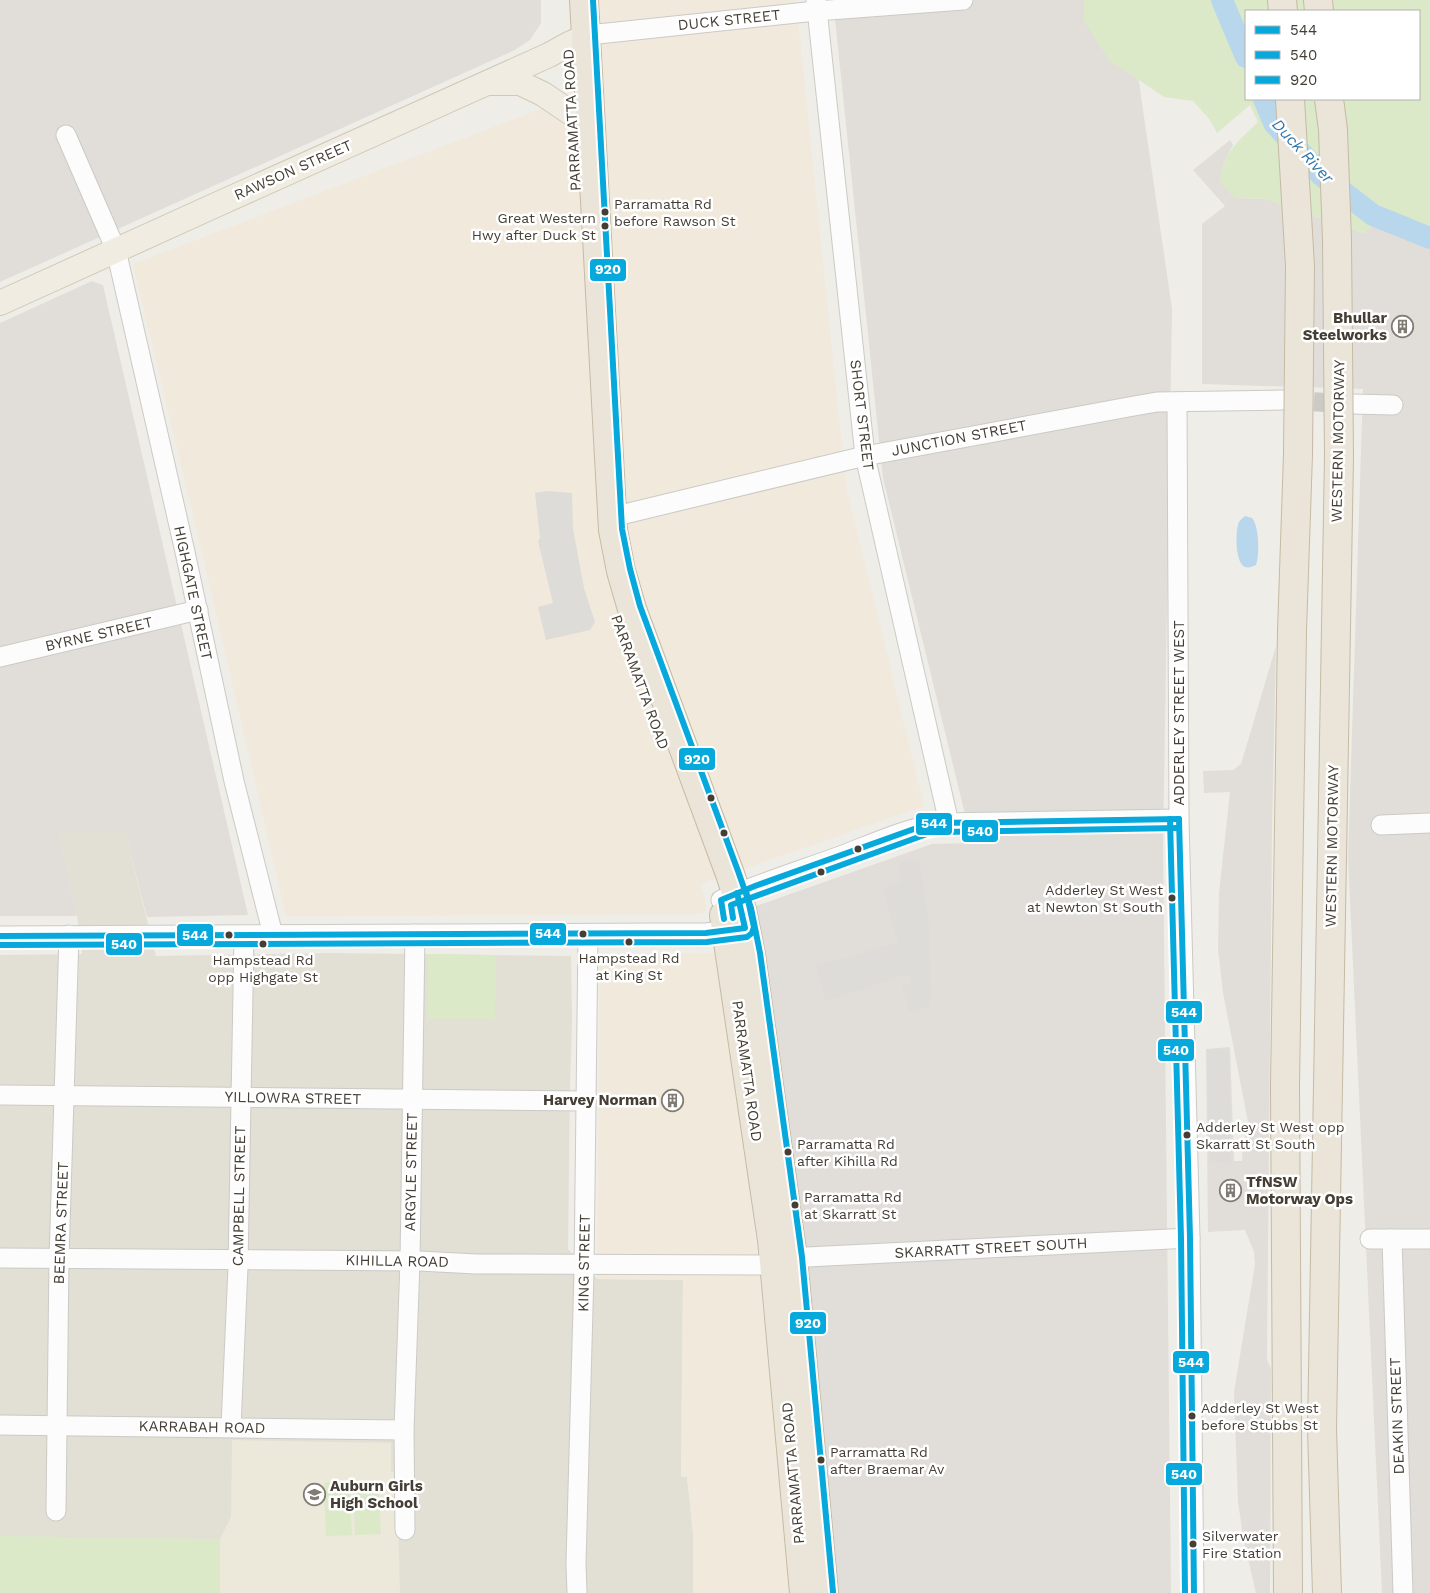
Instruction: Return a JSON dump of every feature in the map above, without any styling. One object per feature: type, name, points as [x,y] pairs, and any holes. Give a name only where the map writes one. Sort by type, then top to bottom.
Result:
[{"type":"highway","name":"PARRAMATTA ROAD","points":[[566,0],[577,40],[612,517],[618,558],[632,609],[729,897],[762,1034],[783,1262],[804,1593]]},
{"type":"highway","name":"PARRAMATTA ROAD","points":[[584,0],[577,40],[572,113],[597,544],[612,607],[729,897]]},
{"type":"highway","points":[[1288,1593],[1285,1086],[1300,266],[1290,100]]},
{"type":"highway","name":"WESTERN MOTORWAY","points":[[1327,1593],[1322,1429],[1339,456],[1337,240],[1333,130],[1329,100]]},
{"type":"highway","name":"PARRAMATTA ROAD","points":[[783,1262],[824,1593]]},
{"type":"main road","name":"RAWSON STREET","points":[[0,303],[318,157],[488,83],[577,40]]},
{"type":"main road","points":[[488,83],[520,83],[544,94],[572,113]]},
{"type":"street","name":"DUCK STREET","points":[[577,40],[598,34],[816,5],[963,0]]},
{"type":"street","name":"SHORT STREET","points":[[816,5],[866,456],[949,823]]},
{"type":"street","name":"HIGHGATE STREET","points":[[66,135],[116,250],[198,610],[234,781],[272,935]]},
{"type":"street","name":"JUNCTION STREET","points":[[612,517],[866,456],[1134,406],[1177,402],[1282,400]]},
{"type":"street","name":"ADDERLEY STREET WEST","points":[[1177,402],[1179,819],[1190,1238],[1194,1593]]},
{"type":"street","points":[[1352,404],[1393,405]]},
{"type":"street","name":"BYRNE STREET","points":[[0,657],[198,610]]},
{"type":"street","points":[[729,897],[925,826],[949,823],[1179,819]]},
{"type":"street","points":[[1381,825],[1430,823]]},
{"type":"street","points":[[0,936],[706,933],[736,929]]},
{"type":"street","name":"ARGYLE STREET","points":[[405,1530],[404,1430],[410,1261],[415,934]]},
{"type":"street","name":"KING STREET","points":[[577,1593],[576,1563],[584,1264],[588,934]]},
{"type":"street","name":"CAMPBELL STREET","points":[[231,1427],[238,1259],[244,935]]},
{"type":"street","name":"BEEMRA STREET","points":[[56,1511],[60,1258],[69,936]]},
{"type":"street","name":"YILLOWRA STREET","points":[[0,1095],[586,1101]]},
{"type":"street","name":"SKARRATT STREET SOUTH","points":[[783,1262],[1190,1238]]},
{"type":"street","points":[[1370,1239],[1430,1239]]},
{"type":"street","name":"DEAKIN STREET","points":[[1392,1239],[1403,1593]]},
{"type":"street","name":"KIHILLA ROAD","points":[[0,1258],[410,1261],[476,1264],[783,1262]]},
{"type":"street","name":"KARRABAH ROAD","points":[[0,1425],[404,1430]]},
{"type":"shaded area","points":[[0,0],[541,0],[541,23],[530,40],[513,51],[0,282]]},
{"type":"shaded area","points":[[600,0],[796,0],[846,486],[924,806],[700,884],[706,902],[706,911],[701,914],[286,916],[133,264],[604,85]]},
{"type":"shaded area","points":[[833,0],[1127,0],[1172,309],[1163,843],[1171,1593],[837,1593],[804,1231],[756,906],[932,844],[972,843],[883,478]]},
{"type":"shaded area","points":[[1230,140],[1233,145],[1223,165],[1235,198],[1266,199],[1363,233],[1374,225],[1430,248],[1430,1593],[1382,1593],[1348,857],[1363,389],[1202,384],[1202,224],[1225,206],[1193,170]]},
{"type":"shaded area","points":[[92,281],[103,285],[248,915],[147,917],[125,832],[59,832],[77,916],[0,916],[0,323]]},
{"type":"shaded area","points":[[547,491],[572,493],[573,529],[584,588],[595,622],[590,630],[546,640],[538,607],[553,603],[538,541],[540,538],[535,493]]},
{"type":"shaded area","points":[[1276,646],[1272,832],[1267,1359],[1271,1369],[1270,1593],[1256,1593],[1244,1542],[1238,1502],[1234,1392],[1255,1264],[1254,1252],[1245,1230],[1208,1232],[1206,1049],[1230,1047],[1234,1161],[1242,1161],[1243,1143],[1249,1127],[1223,993],[1218,949],[1219,893],[1230,792],[1204,793],[1203,771],[1233,770],[1241,764]]},
{"type":"shaded area","points":[[59,832],[125,832],[156,956],[331,953],[571,956],[572,1020],[568,1249],[597,1279],[683,1280],[681,1476],[687,1477],[693,1533],[693,1593],[0,1593],[0,955],[82,954],[77,916]]},
{"type":"shaded area","points":[[919,858],[930,933],[931,1006],[910,1013],[902,987],[911,983],[908,974],[826,1001],[816,965],[898,943],[883,888],[902,881],[898,864]]},
{"type":"shaded area","points":[[600,953],[712,953],[717,957],[757,1250],[789,1593],[693,1593],[693,1533],[687,1477],[681,1476],[683,1280],[597,1279]]},
{"type":"shaded area","points":[[1207,1050],[1229,1050],[1231,1163],[1209,1163]]},
{"type":"shaded area","name":"Auburn Girls High School","points":[[232,1440],[391,1443],[391,1472],[397,1472],[400,1593],[220,1593],[220,1539],[231,1517]]},
{"type":"green space","points":[[1084,0],[1430,0],[1430,229],[1371,207],[1374,225],[1363,233],[1266,199],[1235,198],[1219,181],[1229,154],[1258,122],[1250,105],[1217,133],[1210,120],[1193,101],[1164,97],[1109,60],[1084,21]]},
{"type":"green space","points":[[428,954],[496,955],[495,1019],[427,1019]]},
{"type":"green space","points":[[378,1480],[381,1534],[355,1535],[353,1482]]},
{"type":"green space","points":[[349,1481],[352,1535],[326,1536],[324,1483]]},
{"type":"green space","points":[[0,1536],[220,1539],[220,1593],[0,1593]]},
{"type":"water","points":[[1371,207],[1430,229],[1430,248],[1374,225]]},
{"type":"water","points":[[1245,516],[1252,518],[1256,527],[1258,541],[1256,565],[1249,567],[1245,567],[1239,559],[1237,546],[1238,526]]},
{"type":"waterway","name":"Duck River","points":[[1222,0],[1245,55]]},
{"type":"waterway","name":"Duck River","points":[[1264,100],[1274,123],[1321,175],[1373,215],[1430,238]]},
{"type":"tunnel","points":[[1286,400],[1349,404]]},
{"type":"transit line","name":"920","points":[[593,0],[622,529],[640,606],[751,908],[760,953],[802,1257],[833,1592]]},
{"type":"transit line","name":"540","points":[[1170,819],[1181,1238],[1185,1593]]},
{"type":"transit line","name":"544","points":[[1179,819],[1190,1238],[1194,1593]]},
{"type":"transit line","name":"544","points":[[724,919],[721,900],[925,825],[938,823],[1179,819]]},
{"type":"transit line","name":"540","points":[[733,918],[731,905],[927,834],[939,832],[1179,828]]},
{"type":"transit line","name":"540","points":[[0,945],[707,942],[747,937],[752,933],[754,927],[746,891]]},
{"type":"transit line","name":"544","points":[[0,936],[706,933],[745,928],[737,893]]},
{"type":"place","name":"Parramatta Rd before Rawson St","points":[[605,212]]},
{"type":"place","name":"Great Western Hwy after Duck St","points":[[605,226]]},
{"type":"place","name":"Bhullar Steelworks","points":[[1403,327]]},
{"type":"place","name":"Adderley St West at Newton St South","points":[[1172,898]]},
{"type":"place","name":"Hampstead Rd at King St","points":[[629,942]]},
{"type":"place","name":"Hampstead Rd opp Highgate St","points":[[263,944]]},
{"type":"place","name":"Harvey Norman","points":[[673,1100]]},
{"type":"place","name":"Adderley St West opp Skarratt St South","points":[[1187,1135]]},
{"type":"place","name":"Parramatta Rd after Kihilla Rd","points":[[788,1152]]},
{"type":"place","name":"TfNSW Motorway Ops","points":[[1230,1191]]},
{"type":"place","name":"Parramatta Rd at Skarratt St","points":[[795,1205]]},
{"type":"place","name":"Adderley St West before Stubbs St","points":[[1192,1416]]},
{"type":"place","name":"Parramatta Rd after Braemar Av","points":[[821,1460]]},
{"type":"place","name":"Auburn Girls High School","points":[[314,1495]]},
{"type":"place","name":"Silverwater Fire Station","points":[[1193,1544]]}]
